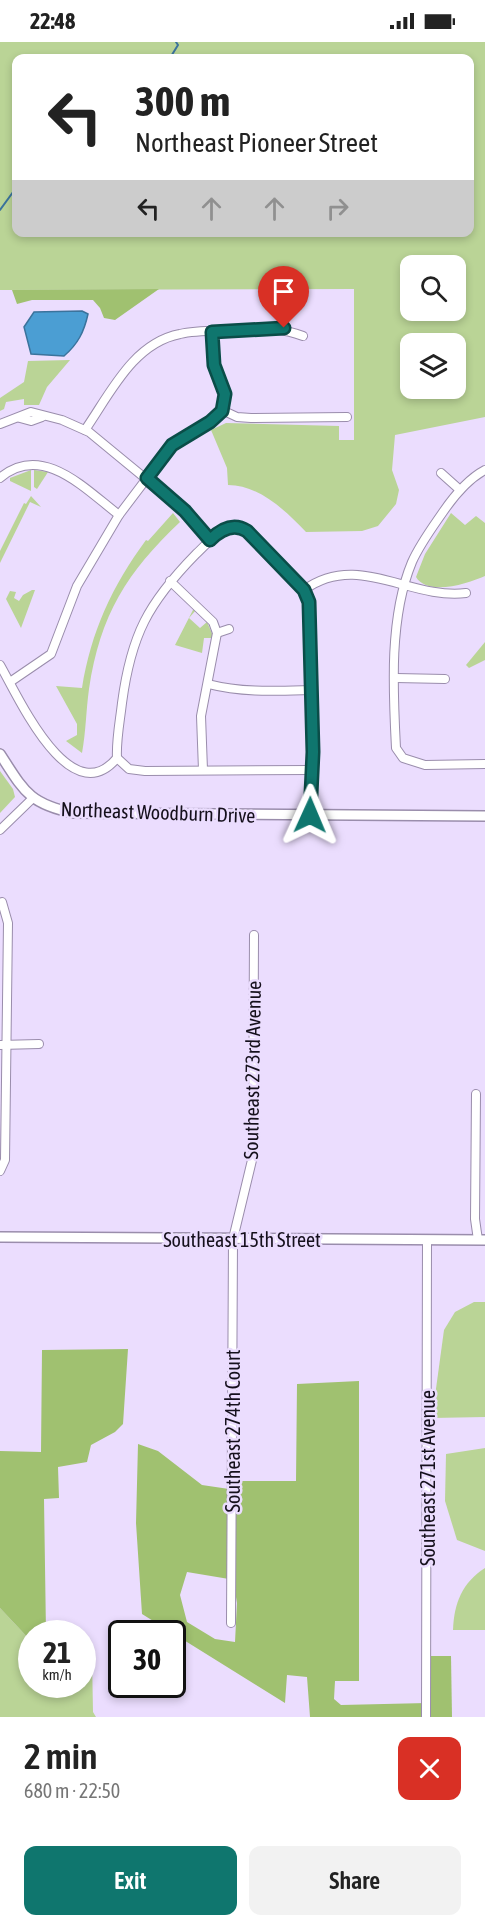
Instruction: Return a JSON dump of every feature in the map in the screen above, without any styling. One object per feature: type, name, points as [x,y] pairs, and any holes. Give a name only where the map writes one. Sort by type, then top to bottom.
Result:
[{"type":"street","points":[[85,430],[133,361],[148,347],[180,334],[284,328],[303,336]]},
{"type":"street","points":[[10,682],[51,654],[69,603],[119,515],[172,445],[210,422],[222,411],[225,394],[214,365],[212,332]]},
{"type":"street","points":[[222,411],[237,417],[251,418],[347,417]]},
{"type":"street","points":[[0,424],[20,418],[23,413],[31,412],[42,417],[62,420],[85,430],[185,511],[210,540]]},
{"type":"street","points":[[0,478],[20,466],[45,465],[58,469],[119,515]]},
{"type":"street","points":[[485,470],[460,490],[429,532],[412,563],[397,626],[396,678],[396,748],[403,758],[425,765],[485,765]]},
{"type":"street","points":[[441,473],[460,490]]},
{"type":"street","points":[[0,665],[44,743],[69,765],[90,773],[106,769],[117,758],[125,679],[141,624],[170,581],[210,540],[224,529],[242,528],[304,590],[310,613],[312,690],[310,815]]},
{"type":"street","points":[[304,590],[318,579],[335,574],[360,574],[439,594],[466,593]]},
{"type":"street","points":[[170,581],[213,622],[217,633],[201,716],[203,770]]},
{"type":"street","points":[[217,633],[229,629]]},
{"type":"street","points":[[396,678],[445,679]]},
{"type":"street","points":[[208,684],[247,691],[312,690]]},
{"type":"street","name":"Northeast Woodburn Drive","points":[[0,754],[21,786],[33,798],[47,808],[74,813],[485,816]]},
{"type":"street","points":[[117,758],[134,770],[311,770]]},
{"type":"street","points":[[0,830],[33,798]]},
{"type":"street","points":[[0,1171],[5,1160],[3,1045],[8,917],[2,902]]},
{"type":"street","name":"Southeast 273rd Avenue","points":[[233,1239],[253,1156],[254,935]]},
{"type":"street","points":[[3,1045],[39,1044]]},
{"type":"street","points":[[476,1094],[475,1220],[482,1240]]},
{"type":"street","name":"Southeast 15th Street","points":[[0,1237],[482,1240]]},
{"type":"street","name":"Southeast 274th Court","points":[[231,1623],[233,1239]]},
{"type":"street","name":"Southeast 271st Avenue","points":[[426,1717],[427,1240]]},
{"type":"green space","points":[[0,42],[485,42],[485,417],[395,435],[392,470],[399,490],[396,504],[378,526],[362,531],[306,532],[281,508],[261,494],[239,486],[228,485],[227,468],[211,430],[226,423],[339,426],[339,440],[354,440],[354,289],[0,290]]},
{"type":"green space","points":[[159,289],[115,320],[104,318],[100,308],[93,300],[32,300],[17,304],[12,290]]},
{"type":"green space","points":[[70,360],[47,387],[39,405],[24,405],[24,399],[6,402],[4,409],[0,411],[0,398],[24,382],[28,361]]},
{"type":"green space","points":[[31,470],[31,491],[10,481],[10,478]]},
{"type":"green space","points":[[34,470],[48,472],[37,489],[34,487]]},
{"type":"green space","points":[[31,496],[41,507],[30,502],[0,563],[0,551],[24,503],[26,504]]},
{"type":"green space","points":[[173,513],[180,522],[161,540],[131,577],[119,596],[100,639],[89,689],[82,753],[66,741],[77,735],[77,724],[56,686],[82,688],[97,629],[113,592],[146,540],[148,541]]},
{"type":"green space","points":[[451,513],[465,525],[476,516],[485,523],[485,576],[449,587],[430,586],[422,583],[416,577],[425,554]]},
{"type":"green space","points":[[35,590],[21,628],[6,599],[10,591],[16,592],[14,598],[19,601],[23,595]]},
{"type":"green space","points":[[194,608],[196,610],[189,618],[200,628],[207,622],[214,638],[204,638],[202,653],[175,645]]},
{"type":"green space","points":[[485,642],[485,660],[469,668],[466,665]]},
{"type":"green space","points":[[0,771],[13,789],[15,797],[0,813]]},
{"type":"green space","points":[[474,1302],[485,1302],[485,1417],[432,1418],[444,1330],[455,1312]]},
{"type":"green space","points":[[128,1349],[123,1424],[115,1432],[91,1445],[87,1462],[58,1467],[59,1498],[44,1499],[46,1620],[18,1620],[18,1627],[0,1608],[0,1451],[41,1452],[42,1350]]},
{"type":"green space","points":[[359,1381],[359,1681],[335,1681],[334,1699],[341,1705],[427,1703],[427,1717],[310,1717],[307,1677],[287,1675],[285,1703],[186,1641],[186,1620],[152,1620],[142,1614],[136,1523],[138,1444],[158,1451],[202,1485],[229,1489],[229,1579],[187,1572],[180,1595],[187,1622],[215,1639],[235,1642],[237,1603],[233,1579],[233,1481],[296,1481],[297,1384]]},
{"type":"green space","points":[[485,1448],[485,1551],[457,1540],[445,1501],[446,1454]]},
{"type":"green space","points":[[485,1568],[485,1630],[453,1630],[455,1611],[461,1594],[470,1580]]},
{"type":"green space","points":[[0,1608],[18,1627],[18,1698],[93,1698],[93,1712],[96,1717],[0,1717]]},
{"type":"green space","points":[[431,1656],[451,1656],[452,1717],[430,1717]]},
{"type":"water","points":[[82,311],[88,314],[82,332],[77,342],[64,356],[31,354],[24,327],[34,312]]},
{"type":"waterway","points":[[172,54],[178,45],[176,42]]},
{"type":"waterway","points":[[0,210],[12,194]]},
{"type":"route","points":[[284,328],[212,332],[214,365],[224,386],[222,411],[210,422],[183,435],[172,445],[147,478],[185,511],[210,540],[224,529],[234,527],[247,531],[304,590],[309,602],[310,613],[313,752],[310,815]]}]
